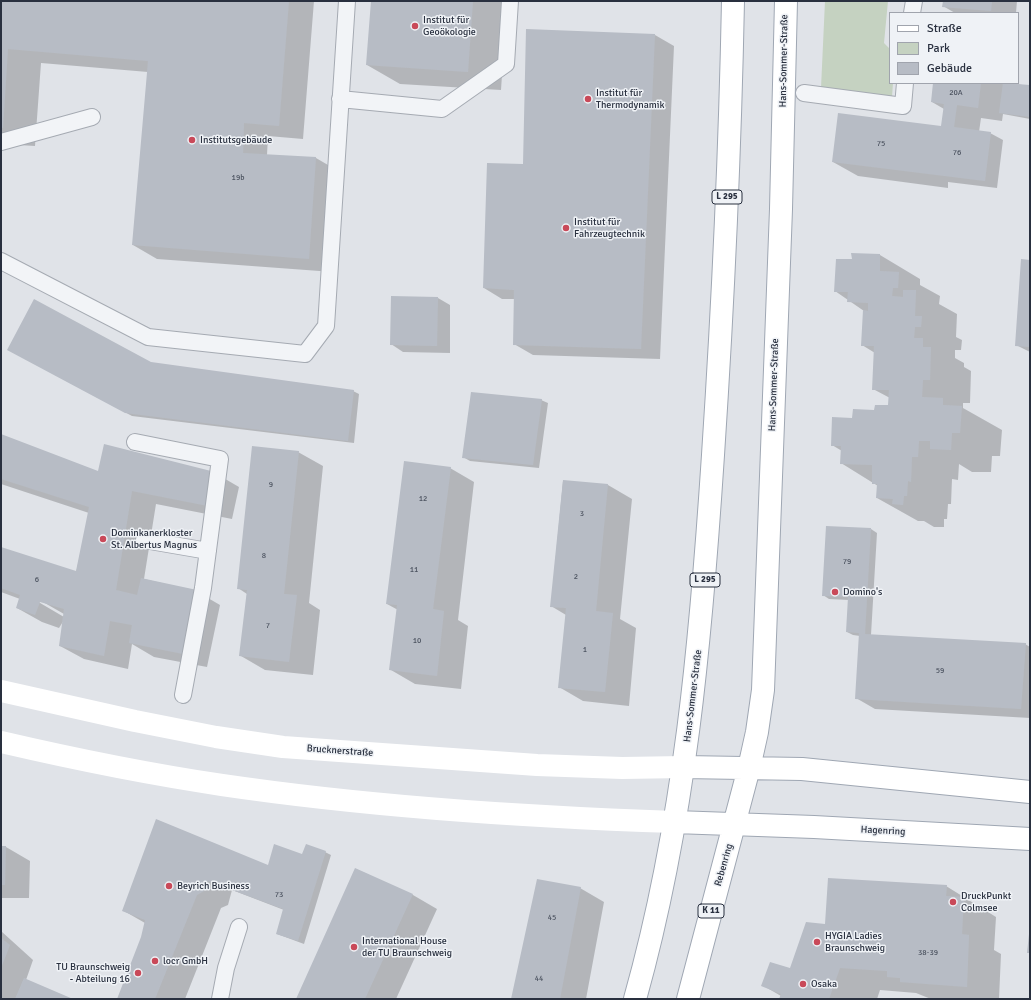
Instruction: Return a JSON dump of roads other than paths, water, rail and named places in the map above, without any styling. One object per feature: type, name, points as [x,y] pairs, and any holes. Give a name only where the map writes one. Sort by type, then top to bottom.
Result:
[{"type":"main road","name":"Hans-Sommer-Straße","points":[[675,822],[696,679],[704,585],[717,400],[727,202],[734,1]]},
{"type":"main road","name":"Hans-Sommer-Straße","points":[[736,824],[757,732],[763,690],[781,209],[786,1]]},
{"type":"main road","name":"Brucknerstraße","points":[[1,691],[150,724],[216,737],[283,747],[537,766],[749,768]]},
{"type":"main road","points":[[1,742],[124,769],[222,785],[294,794],[499,813],[675,822],[662,894],[635,999]]},
{"type":"main road","points":[[749,768],[802,770],[1030,792]]},
{"type":"main road","name":"Hagenring","points":[[675,822],[1030,839]]},
{"type":"main road","name":"Rebenring","points":[[688,999],[736,824]]},
{"type":"lane","points":[[1,261],[148,337],[305,354],[326,326],[347,1]]},
{"type":"lane","points":[[340,99],[442,109],[506,64],[510,1]]},
{"type":"lane","points":[[912,12],[914,1]]},
{"type":"lane","points":[[804,93],[903,106],[906,84]]},
{"type":"lane","points":[[1,142],[92,117]]},
{"type":"lane","points":[[135,442],[220,459],[194,644],[183,695]]},
{"type":"lane","points":[[144,540],[208,551]]},
{"type":"lane","points":[[220,999],[226,968],[239,927]]},
{"type":"place","name":"Institut für Geoökologie","points":[[415,26]]},
{"type":"place","name":"Institut für Thermodynamik","points":[[588,99]]},
{"type":"place","name":"Institutsgebäude","points":[[192,140]]},
{"type":"place","name":"Institut für Fahrzeugtechnik","points":[[566,228]]},
{"type":"place","name":"Dominkanerkloster St. Albertus Magnus","points":[[103,539]]},
{"type":"place","name":"Domino's","points":[[835,592]]},
{"type":"place","name":"Beyrich Business","points":[[169,886]]},
{"type":"place","name":"DruckPunkt Colmsee","points":[[953,902]]},
{"type":"place","name":"HYGIA Ladies Braunschweig","points":[[817,942]]},
{"type":"place","name":"International House der TU Braunschweig","points":[[354,947]]},
{"type":"place","name":"locr GmbH","points":[[155,961]]},
{"type":"place","name":"TU Braunschweig - Abteilung 16","points":[[138,973]]},
{"type":"place","name":"Osaka","points":[[803,984]]}]
